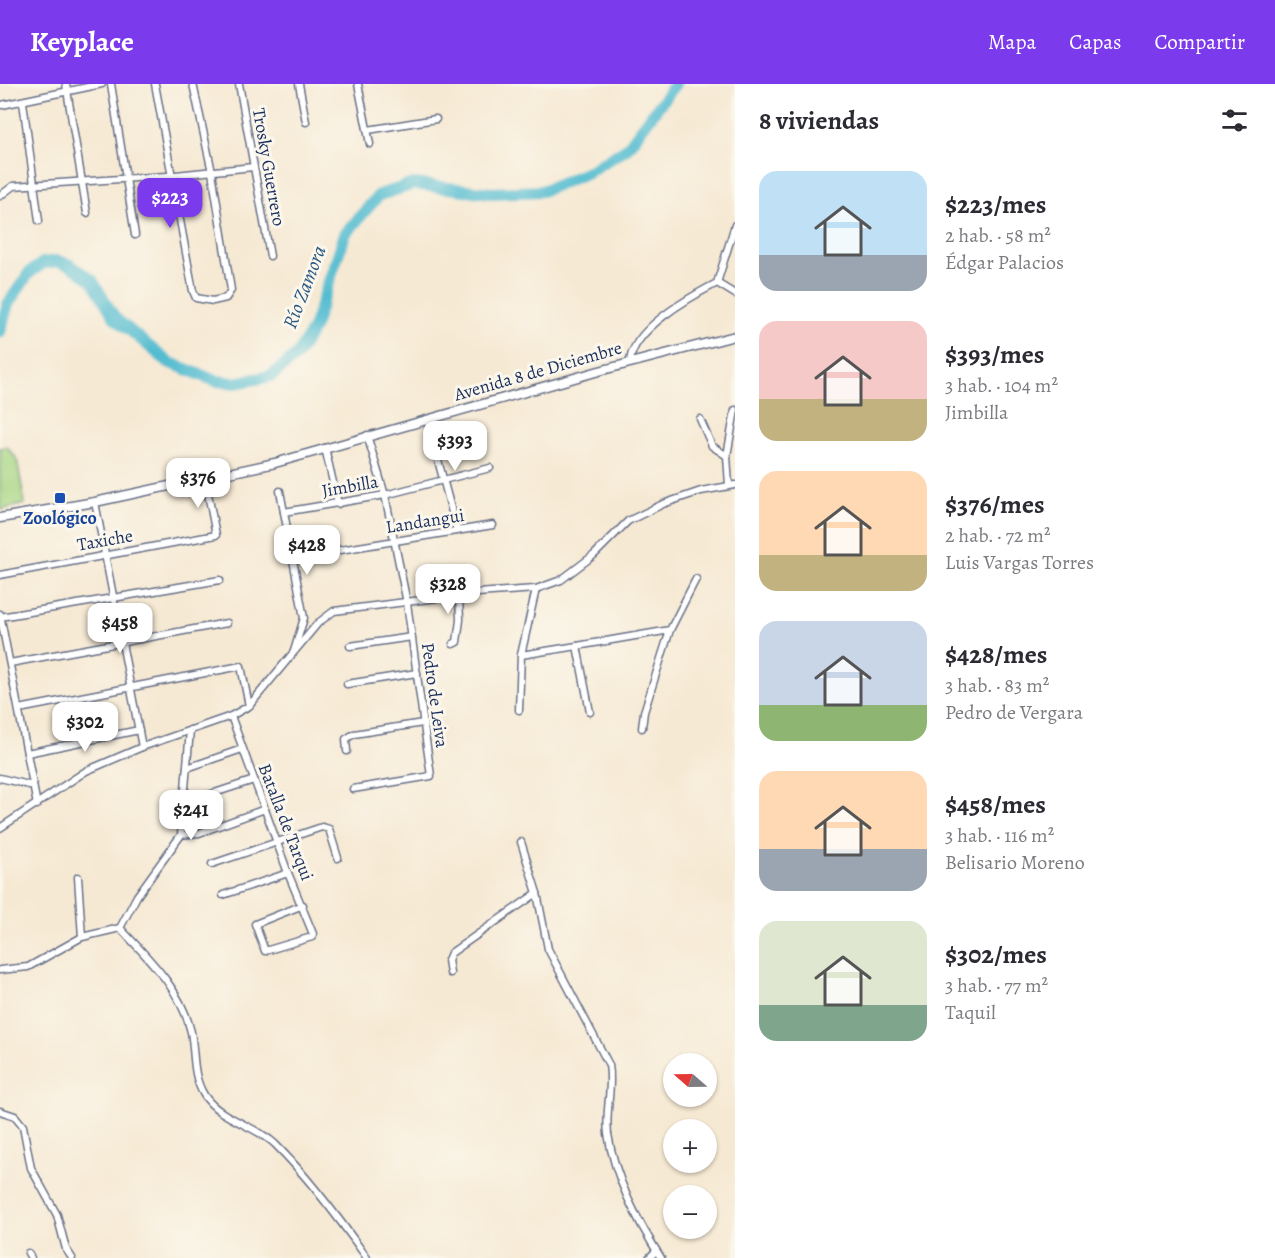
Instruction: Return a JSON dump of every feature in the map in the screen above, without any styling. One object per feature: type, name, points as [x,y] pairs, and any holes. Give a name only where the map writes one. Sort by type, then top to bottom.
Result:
[{"type":"main road","name":"Avenida 8 de Diciembre","points":[[0,518],[95,502],[205,478],[325,448],[735,336]]},
{"type":"street","points":[[66,84],[87,213]]},
{"type":"street","points":[[2,105],[102,84]]},
{"type":"street","points":[[111,84],[135,236]]},
{"type":"street","points":[[155,84],[196,298],[218,300],[226,298],[231,290],[212,172],[193,84]]},
{"type":"street","name":"Trosky Guerrero","points":[[239,84],[270,256]]},
{"type":"street","points":[[299,84],[306,122]]},
{"type":"street","points":[[357,84],[370,144]]},
{"type":"street","points":[[23,102],[39,221]]},
{"type":"street","points":[[368,130],[436,119]]},
{"type":"street","points":[[0,196],[13,186],[127,179],[254,167]]},
{"type":"street","points":[[630,363],[633,347],[643,334],[685,300],[717,283],[735,225]]},
{"type":"street","points":[[717,283],[735,294]]},
{"type":"street","points":[[0,828],[86,771],[142,747],[231,716],[249,706],[325,616],[334,612],[459,596],[536,589],[561,580],[594,555],[628,521],[663,504],[701,491],[732,485],[727,456],[735,410]]},
{"type":"street","points":[[427,419],[457,531]]},
{"type":"street","points":[[700,419],[712,446],[727,456]]},
{"type":"street","name":"Pedro de Leiva","points":[[353,789],[431,776],[407,603],[385,495],[367,435]]},
{"type":"street","points":[[325,448],[338,504]]},
{"type":"street","name":"Jimbilla","points":[[284,512],[385,495],[490,468]]},
{"type":"street","name":"Taxiche","points":[[0,575],[216,535],[205,478]]},
{"type":"street","points":[[280,491],[304,618],[292,657]]},
{"type":"street","points":[[95,502],[142,747]]},
{"type":"street","name":"Landangui","points":[[291,558],[493,525]]},
{"type":"street","points":[[642,728],[644,712],[670,630],[696,579]]},
{"type":"street","points":[[37,805],[0,616],[220,580]]},
{"type":"street","points":[[519,710],[521,655],[536,589]]},
{"type":"street","points":[[453,644],[457,642],[459,633],[459,596]]},
{"type":"street","points":[[10,663],[227,623]]},
{"type":"street","points":[[521,655],[670,630]]},
{"type":"street","points":[[350,646],[412,637]]},
{"type":"street","points":[[577,646],[590,712]]},
{"type":"street","points":[[19,709],[242,666],[249,706]]},
{"type":"street","points":[[347,684],[417,673]]},
{"type":"street","name":"Batalla de Tarqui","points":[[231,716],[288,873],[303,905],[313,934],[312,937],[267,951],[263,948],[255,924],[303,905]]},
{"type":"street","points":[[347,751],[346,740],[354,734],[423,723]]},
{"type":"street","points":[[27,753],[139,730]]},
{"type":"street","points":[[0,970],[28,967],[82,937],[120,928],[137,896],[181,835],[190,730]]},
{"type":"street","points":[[187,768],[242,749]]},
{"type":"street","points":[[0,778],[33,786]]},
{"type":"street","points":[[184,802],[254,780]]},
{"type":"street","points":[[181,835],[199,833],[265,809]]},
{"type":"street","points":[[212,864],[325,827],[329,829],[338,858]]},
{"type":"street","points":[[521,842],[537,893],[548,949],[609,1065],[612,1081],[608,1133],[631,1209],[661,1258]]},
{"type":"street","points":[[223,895],[288,873]]},
{"type":"street","points":[[78,877],[82,937]]},
{"type":"street","points":[[450,973],[448,960],[451,953],[537,893]]},
{"type":"street","points":[[120,928],[165,977],[185,1012],[191,1033],[195,1069],[204,1095],[228,1115],[275,1144],[349,1232],[367,1258]]},
{"type":"street","points":[[0,1111],[11,1113],[23,1126],[31,1168],[57,1215],[66,1249],[72,1258]]},
{"type":"street","points":[[649,1258],[656,1251]]},
{"type":"green space","points":[[7,447],[17,459],[25,504],[0,510],[0,448]]},
{"type":"waterway","name":"Río Zamora","points":[[0,332],[8,304],[29,273],[43,263],[58,261],[70,265],[92,280],[115,318],[168,362],[216,381],[235,383],[271,376],[297,355],[313,329],[345,234],[379,195],[414,184],[491,193],[542,191],[586,173],[627,148],[675,84]]},
{"type":"place","name":"Zoológico","points":[[60,498]]}]
